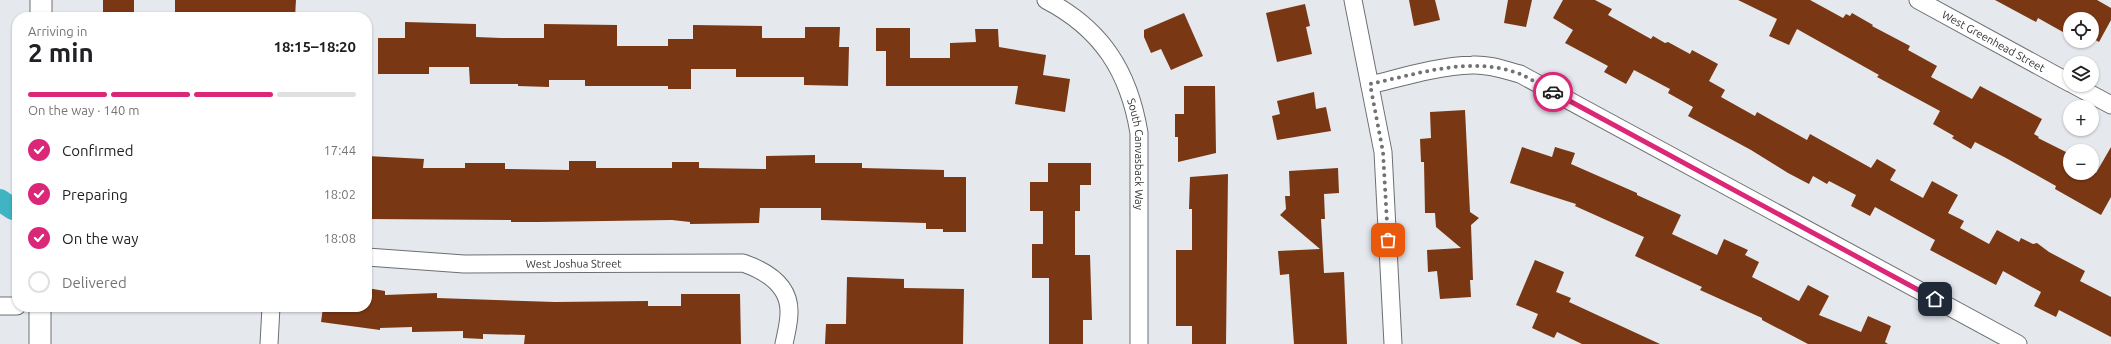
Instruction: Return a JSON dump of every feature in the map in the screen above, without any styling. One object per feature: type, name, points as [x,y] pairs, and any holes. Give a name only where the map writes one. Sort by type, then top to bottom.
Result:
[{"type":"street","points":[[41,0],[41,12]]},
{"type":"street","name":"South Canvasback Way","points":[[1046,0],[1068,13],[1087,27],[1103,45],[1124,79],[1135,109],[1139,133],[1139,344]]},
{"type":"street","points":[[1353,0],[1383,152],[1393,344]]},
{"type":"street","name":"West Greenhead Street","points":[[1918,0],[2063,79]]},
{"type":"street","points":[[1370,84],[1449,68],[1473,65],[1498,67],[1520,74],[2018,344]]},
{"type":"street","points":[[2087,92],[2111,105]]},
{"type":"street","name":"West Joshua Street","points":[[372,257],[464,264],[743,263],[761,270],[777,280],[787,297],[789,313],[784,344]]},
{"type":"street","points":[[0,306],[12,306]]},
{"type":"street","points":[[40,312],[40,344]]},
{"type":"street","points":[[269,344],[271,312]]},
{"type":"building","points":[[103,0],[134,0],[134,12],[103,12]]},
{"type":"building","points":[[175,0],[296,0],[295,12],[175,12]]},
{"type":"building","points":[[1409,0],[1435,0],[1440,20],[1414,26]]},
{"type":"building","points":[[1508,0],[1532,0],[1526,27],[1504,23]]},
{"type":"building","points":[[1563,0],[1595,0],[1612,9],[1608,15],[1651,39],[1653,36],[1690,54],[1692,50],[1718,64],[1709,81],[1725,90],[1721,97],[1755,116],[1757,112],[1807,140],[1810,134],[1871,168],[1877,159],[1896,170],[1890,180],[1923,198],[1932,181],[1958,195],[1948,213],[1964,221],[1960,228],[1989,244],[1997,230],[2019,242],[2021,238],[2033,244],[2037,243],[2049,252],[2085,271],[2080,281],[2111,297],[2111,337],[2059,310],[2056,317],[2034,306],[2041,292],[2003,271],[1996,285],[1930,250],[1935,240],[1875,207],[1870,216],[1851,206],[1856,195],[1829,181],[1827,184],[1813,176],[1809,184],[1788,173],[1751,150],[1688,116],[1693,107],[1668,93],[1670,89],[1634,70],[1626,84],[1604,72],[1608,66],[1565,43],[1573,30],[1553,18]]},
{"type":"building","points":[[1738,0],[1810,0],[1843,18],[1846,14],[1850,16],[1852,13],[1873,25],[1872,26],[1910,46],[1908,50],[1937,66],[1931,77],[1972,99],[1980,86],[2042,119],[2034,134],[2039,137],[2038,138],[2063,150],[2063,180],[2099,180],[2099,168],[2111,147],[2111,197],[2101,215],[2055,189],[2056,186],[2006,158],[1975,142],[1971,149],[1952,138],[1954,136],[1933,124],[1940,111],[1877,77],[1879,75],[1797,29],[1789,45],[1769,36],[1777,19]]},
{"type":"building","points":[[1995,0],[2097,0],[2111,8],[2111,20],[2099,42],[2099,12],[2063,12],[2063,32],[2038,18],[2036,22]]},
{"type":"building","points":[[1305,4],[1310,26],[1306,27],[1312,54],[1277,62],[1266,13]]},
{"type":"building","points":[[1184,13],[1203,56],[1171,70],[1161,49],[1151,53],[1144,37],[1144,30]]},
{"type":"building","points":[[405,22],[476,24],[476,37],[501,38],[544,38],[544,24],[617,25],[617,46],[668,46],[668,39],[693,39],[693,25],[762,26],[762,38],[805,38],[805,27],[840,27],[839,47],[849,47],[848,86],[804,85],[804,77],[736,77],[736,69],[691,69],[691,89],[668,89],[668,86],[585,86],[585,80],[549,80],[549,87],[518,86],[518,84],[470,84],[469,67],[429,67],[429,74],[378,74],[378,38],[405,38]]},
{"type":"building","points":[[876,28],[910,28],[910,58],[950,58],[950,43],[976,42],[975,29],[998,29],[999,47],[1046,55],[1043,75],[1070,79],[1065,112],[1015,104],[1018,86],[886,86],[886,51],[876,51]]},
{"type":"building","points":[[1184,86],[1215,86],[1216,153],[1178,162],[1178,137],[1175,137],[1175,114],[1184,114]]},
{"type":"building","points":[[1314,92],[1316,109],[1326,107],[1331,131],[1277,140],[1272,116],[1280,114],[1277,101]]},
{"type":"building","points":[[1465,110],[1470,212],[1479,218],[1471,225],[1473,280],[1470,280],[1471,297],[1440,299],[1437,271],[1428,272],[1427,250],[1461,248],[1436,227],[1435,213],[1425,213],[1424,162],[1421,162],[1420,139],[1431,138],[1430,112]]},
{"type":"building","points":[[1522,147],[1552,157],[1555,147],[1575,153],[1571,164],[1637,193],[1637,195],[1681,215],[1672,234],[1717,255],[1724,239],[1748,250],[1745,255],[1759,262],[1752,277],[1799,301],[1808,285],[1829,296],[1819,315],[1861,332],[1868,316],[1891,326],[1885,342],[1888,344],[1808,344],[1762,320],[1762,318],[1700,290],[1702,287],[1635,256],[1644,237],[1575,206],[1576,204],[1510,183]]},
{"type":"building","points":[[815,155],[815,163],[862,163],[862,168],[944,170],[944,177],[966,177],[966,232],[943,232],[943,229],[926,229],[926,223],[821,220],[821,208],[760,208],[759,223],[690,224],[690,222],[672,220],[511,222],[511,220],[372,219],[372,156],[424,159],[423,168],[465,168],[465,163],[505,163],[505,169],[569,170],[569,161],[596,161],[596,168],[672,168],[672,162],[699,162],[699,168],[766,169],[766,156]]},
{"type":"building","points":[[1048,163],[1091,163],[1091,185],[1080,185],[1080,211],[1075,211],[1075,255],[1090,255],[1092,320],[1083,320],[1083,344],[1049,344],[1049,278],[1032,278],[1032,244],[1043,244],[1043,211],[1030,211],[1030,182],[1048,182]]},
{"type":"building","points":[[1338,168],[1339,193],[1324,194],[1325,219],[1321,219],[1324,273],[1344,272],[1347,344],[1294,344],[1289,274],[1280,275],[1278,251],[1320,249],[1280,215],[1286,209],[1285,196],[1290,196],[1289,171]]},
{"type":"building","points":[[1228,174],[1226,344],[1192,344],[1192,326],[1176,326],[1176,250],[1192,250],[1192,209],[1189,209],[1190,177]]},
{"type":"building","points":[[1535,260],[1564,272],[1556,292],[1571,298],[1569,302],[1660,344],[1582,344],[1557,332],[1554,338],[1532,328],[1538,314],[1516,305]]},
{"type":"building","points":[[847,277],[904,279],[904,288],[964,289],[963,344],[825,344],[826,324],[846,324]]},
{"type":"building","points":[[372,289],[385,291],[385,295],[437,293],[437,298],[555,302],[648,301],[648,306],[681,306],[681,294],[740,294],[741,344],[524,344],[525,335],[483,334],[483,339],[463,338],[463,331],[412,332],[412,327],[380,328],[380,330],[321,322],[322,312],[372,312]]},
{"type":"waterway","points":[[0,200],[12,208]]},
{"type":"way so far","points":[[1388,240],[1383,152],[1370,84],[1449,68],[1473,65],[1498,67],[1520,74],[1553,92]]},
{"type":"route","points":[[1553,92],[1935,299]]}]
